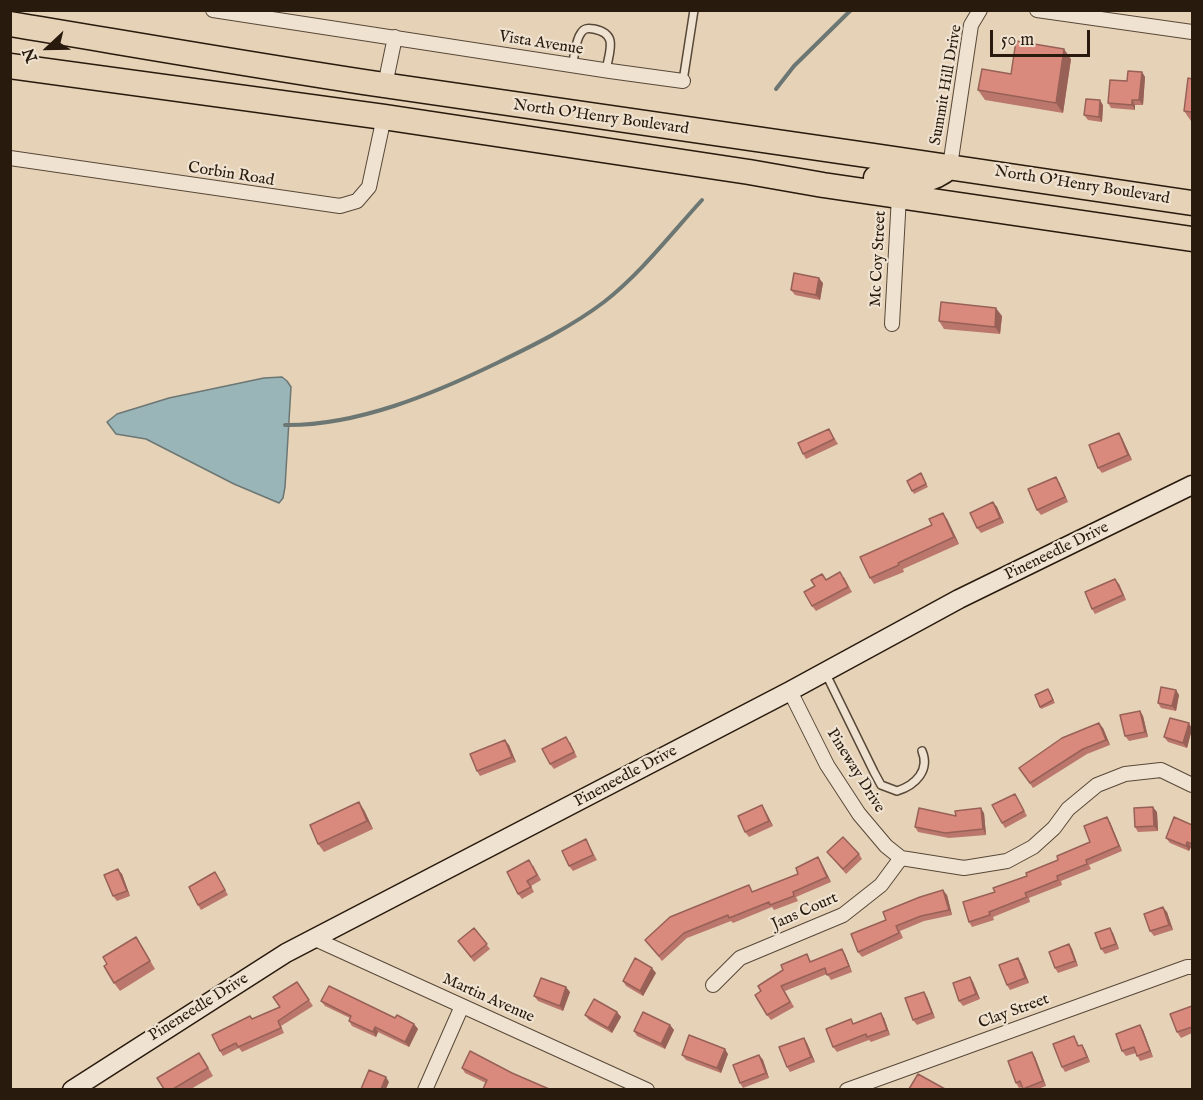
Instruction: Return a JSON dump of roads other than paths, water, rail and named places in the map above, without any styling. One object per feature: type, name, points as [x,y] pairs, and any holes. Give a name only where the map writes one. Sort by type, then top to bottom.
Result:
[{"type":"highway","name":"North O'Henry Boulevard","points":[[10,24],[385,86],[950,166],[1192,203]]},
{"type":"highway","name":"North O'Henry Boulevard","points":[[10,66],[384,117],[1192,239]]},
{"type":"highway","points":[[10,76],[108,80]]},
{"type":"highway","points":[[384,117],[393,108],[409,105],[489,115],[621,121]]},
{"type":"highway","points":[[749,172],[921,181],[940,174],[950,166]]},
{"type":"street","name":"Vista Avenue","points":[[213,10],[682,81]]},
{"type":"street","name":"Summit Hill Drive","points":[[950,166],[971,26],[980,10]]},
{"type":"street","points":[[1037,10],[1192,32]]},
{"type":"street","points":[[385,86],[395,37]]},
{"type":"street","name":"Corbin Road","points":[[10,158],[340,206],[357,201],[369,187],[384,117]]},
{"type":"street","name":"Mc Coy Street","points":[[892,324],[899,196]]},
{"type":"street","name":"Pineneedle Drive","points":[[72,1089],[286,953],[790,691],[959,599],[1192,485]]},
{"type":"street","name":"Pineway Drive","points":[[790,691],[827,765],[859,814],[886,846],[901,858]]},
{"type":"street","points":[[901,858],[964,868],[1007,861],[1033,847],[1054,828],[1068,809],[1096,785],[1125,774],[1161,770],[1192,785]]},
{"type":"street","name":"Jans Court","points":[[713,985],[740,958],[843,915],[881,885],[901,858]]},
{"type":"street","name":"Martin Avenue","points":[[315,939],[647,1089]]},
{"type":"street","name":"Clay Street","points":[[847,1089],[1192,967]]},
{"type":"street","points":[[425,1089],[462,1006]]},
{"type":"lane","points":[[682,81],[694,10]]},
{"type":"lane","points":[[572,65],[580,34],[589,28],[605,32],[609,36],[611,42],[606,71]]},
{"type":"lane","points":[[825,672],[881,784],[897,790],[915,782],[925,766],[926,760],[922,751]]},
{"type":"water","points":[[282,377],[291,387],[285,487],[283,498],[279,503],[234,484],[146,439],[116,434],[107,422],[117,414],[169,398],[264,378]]},
{"type":"waterway","points":[[776,89],[794,66],[851,10]]},
{"type":"waterway","points":[[285,425],[340,420],[421,397],[472,375],[552,335],[579,320],[618,291],[702,200]]}]
